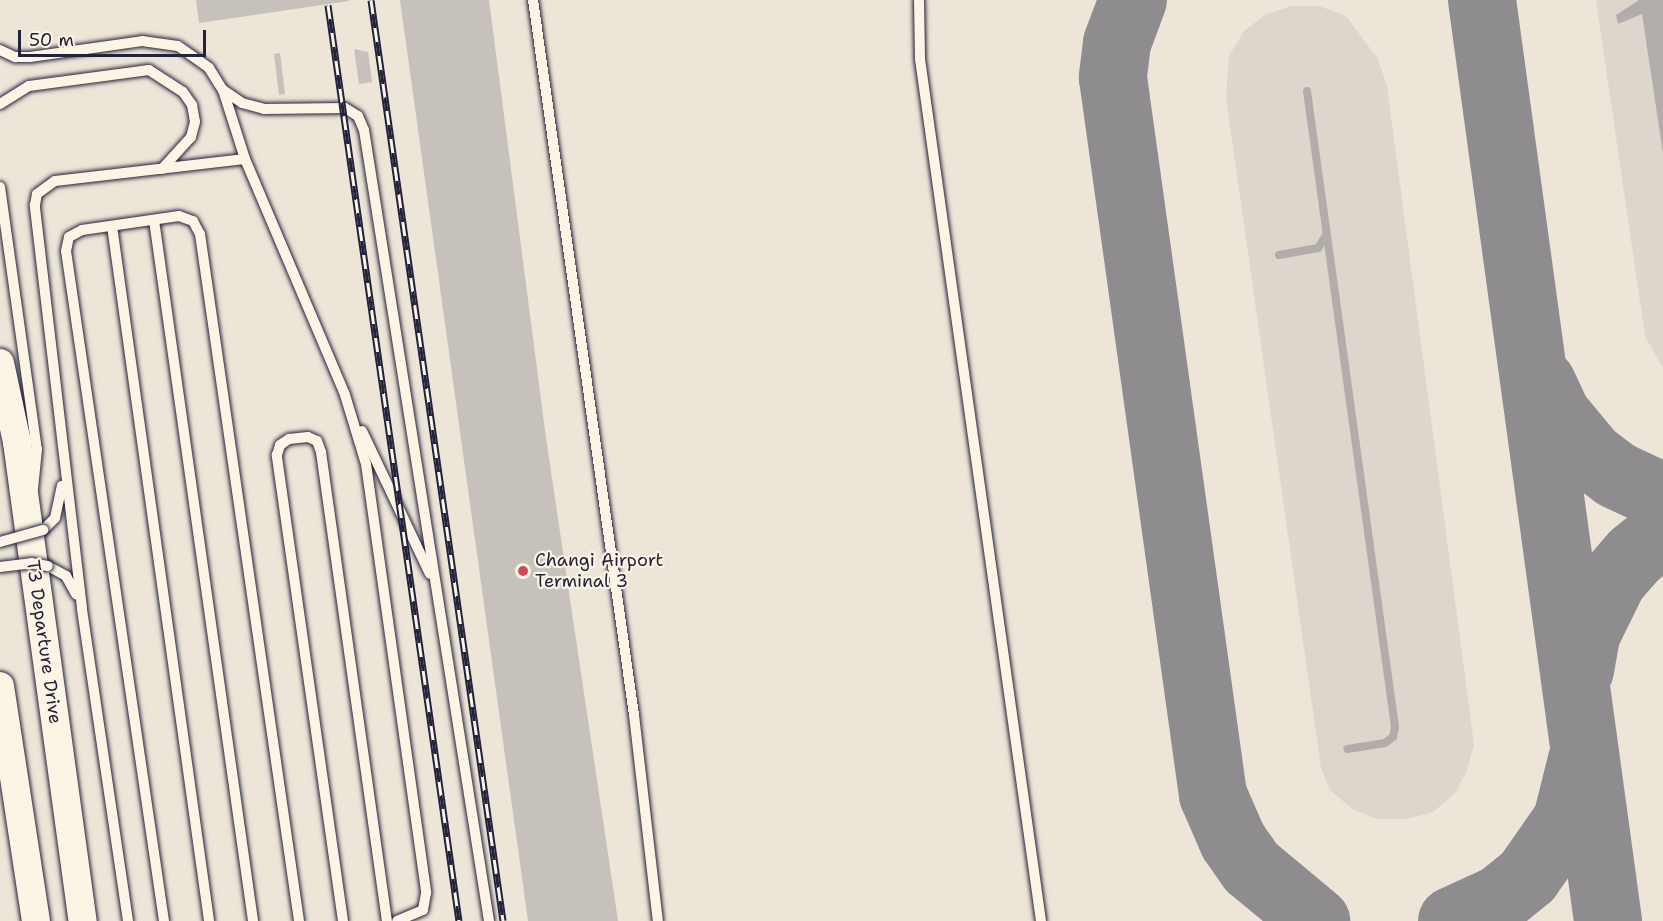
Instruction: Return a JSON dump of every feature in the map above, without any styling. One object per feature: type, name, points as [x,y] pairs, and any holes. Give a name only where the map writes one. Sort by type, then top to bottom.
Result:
[{"type":"main road","name":"T3 Departure Drive","points":[[0,363],[35,525],[83,921]]},
{"type":"main road","points":[[0,686],[36,921]]},
{"type":"lane","points":[[533,0],[634,715],[658,921]]},
{"type":"lane","points":[[919,0],[920,59],[1041,921]]},
{"type":"lane","points":[[0,50],[15,57],[30,57],[142,41],[178,46],[209,68],[223,90],[245,159],[345,395],[436,586]]},
{"type":"lane","points":[[0,104],[29,86],[149,70],[183,92],[192,105],[195,122],[191,137],[162,169]]},
{"type":"lane","points":[[223,90],[242,103],[264,109],[345,108],[358,116],[364,130],[489,921]]},
{"type":"lane","points":[[128,921],[82,608],[35,205],[37,194],[56,181],[245,159]]},
{"type":"lane","points":[[0,187],[37,449],[35,525]]},
{"type":"lane","points":[[164,921],[66,250],[69,237],[82,230],[179,216],[194,221],[200,234],[299,921]]},
{"type":"lane","points":[[154,220],[254,921]]},
{"type":"lane","points":[[112,226],[209,921]]},
{"type":"lane","points":[[345,395],[366,464],[426,893],[423,910],[397,921]]},
{"type":"lane","points":[[343,921],[277,455],[280,445],[289,439],[308,437],[317,441],[321,452],[387,921]]},
{"type":"lane","points":[[0,542],[35,525],[60,506],[64,469]]},
{"type":"lane","points":[[0,567],[30,563],[48,566],[66,576],[82,608]]},
{"type":"shaded area","points":[[0,0],[1663,0],[1663,921],[0,921]]},
{"type":"shaded area","points":[[1596,0],[1639,0],[1618,24],[1642,13],[1663,154],[1663,368],[1645,336]]},
{"type":"shaded area","points":[[1639,0],[1663,0],[1663,154],[1642,14],[1618,24],[1616,15]]},
{"type":"shaded area","points":[[1291,6],[1319,6],[1346,16],[1378,59],[1387,86],[1474,744],[1467,771],[1455,793],[1433,812],[1407,819],[1377,819],[1352,809],[1330,790],[1321,768],[1226,98],[1229,56],[1244,31],[1265,15]]},
{"type":"building","points":[[196,0],[349,0],[349,1],[199,23]]},
{"type":"building","name":"Changi Airport Terminal 3","points":[[400,0],[489,0],[546,438],[618,921],[528,921]]},
{"type":"building","points":[[354,49],[368,52],[372,82],[359,84]]},
{"type":"building","points":[[280,53],[285,94],[279,95],[274,54]]},
{"type":"waterway","points":[[1307,91],[1395,727],[1393,737],[1385,743],[1347,749]]},
{"type":"waterway","points":[[1279,255],[1318,248],[1326,235]]},
{"type":"taxiway","points":[[1133,0],[1117,43],[1113,78],[1213,795],[1233,841],[1251,867],[1316,921]]},
{"type":"taxiway","points":[[1482,0],[1608,921]]},
{"type":"taxiway","points":[[1542,383],[1557,415],[1591,456],[1616,475],[1663,497]]},
{"type":"taxiway","points":[[1580,670],[1586,635],[1613,580],[1635,555],[1663,532]]},
{"type":"taxiway","points":[[1452,921],[1500,899],[1528,876],[1567,820],[1582,760]]},
{"type":"railway","points":[[371,0],[503,921]]},
{"type":"railway","points":[[328,5],[459,921]]},
{"type":"place","name":"Changi Airport Terminal 3","points":[[523,571]]}]
